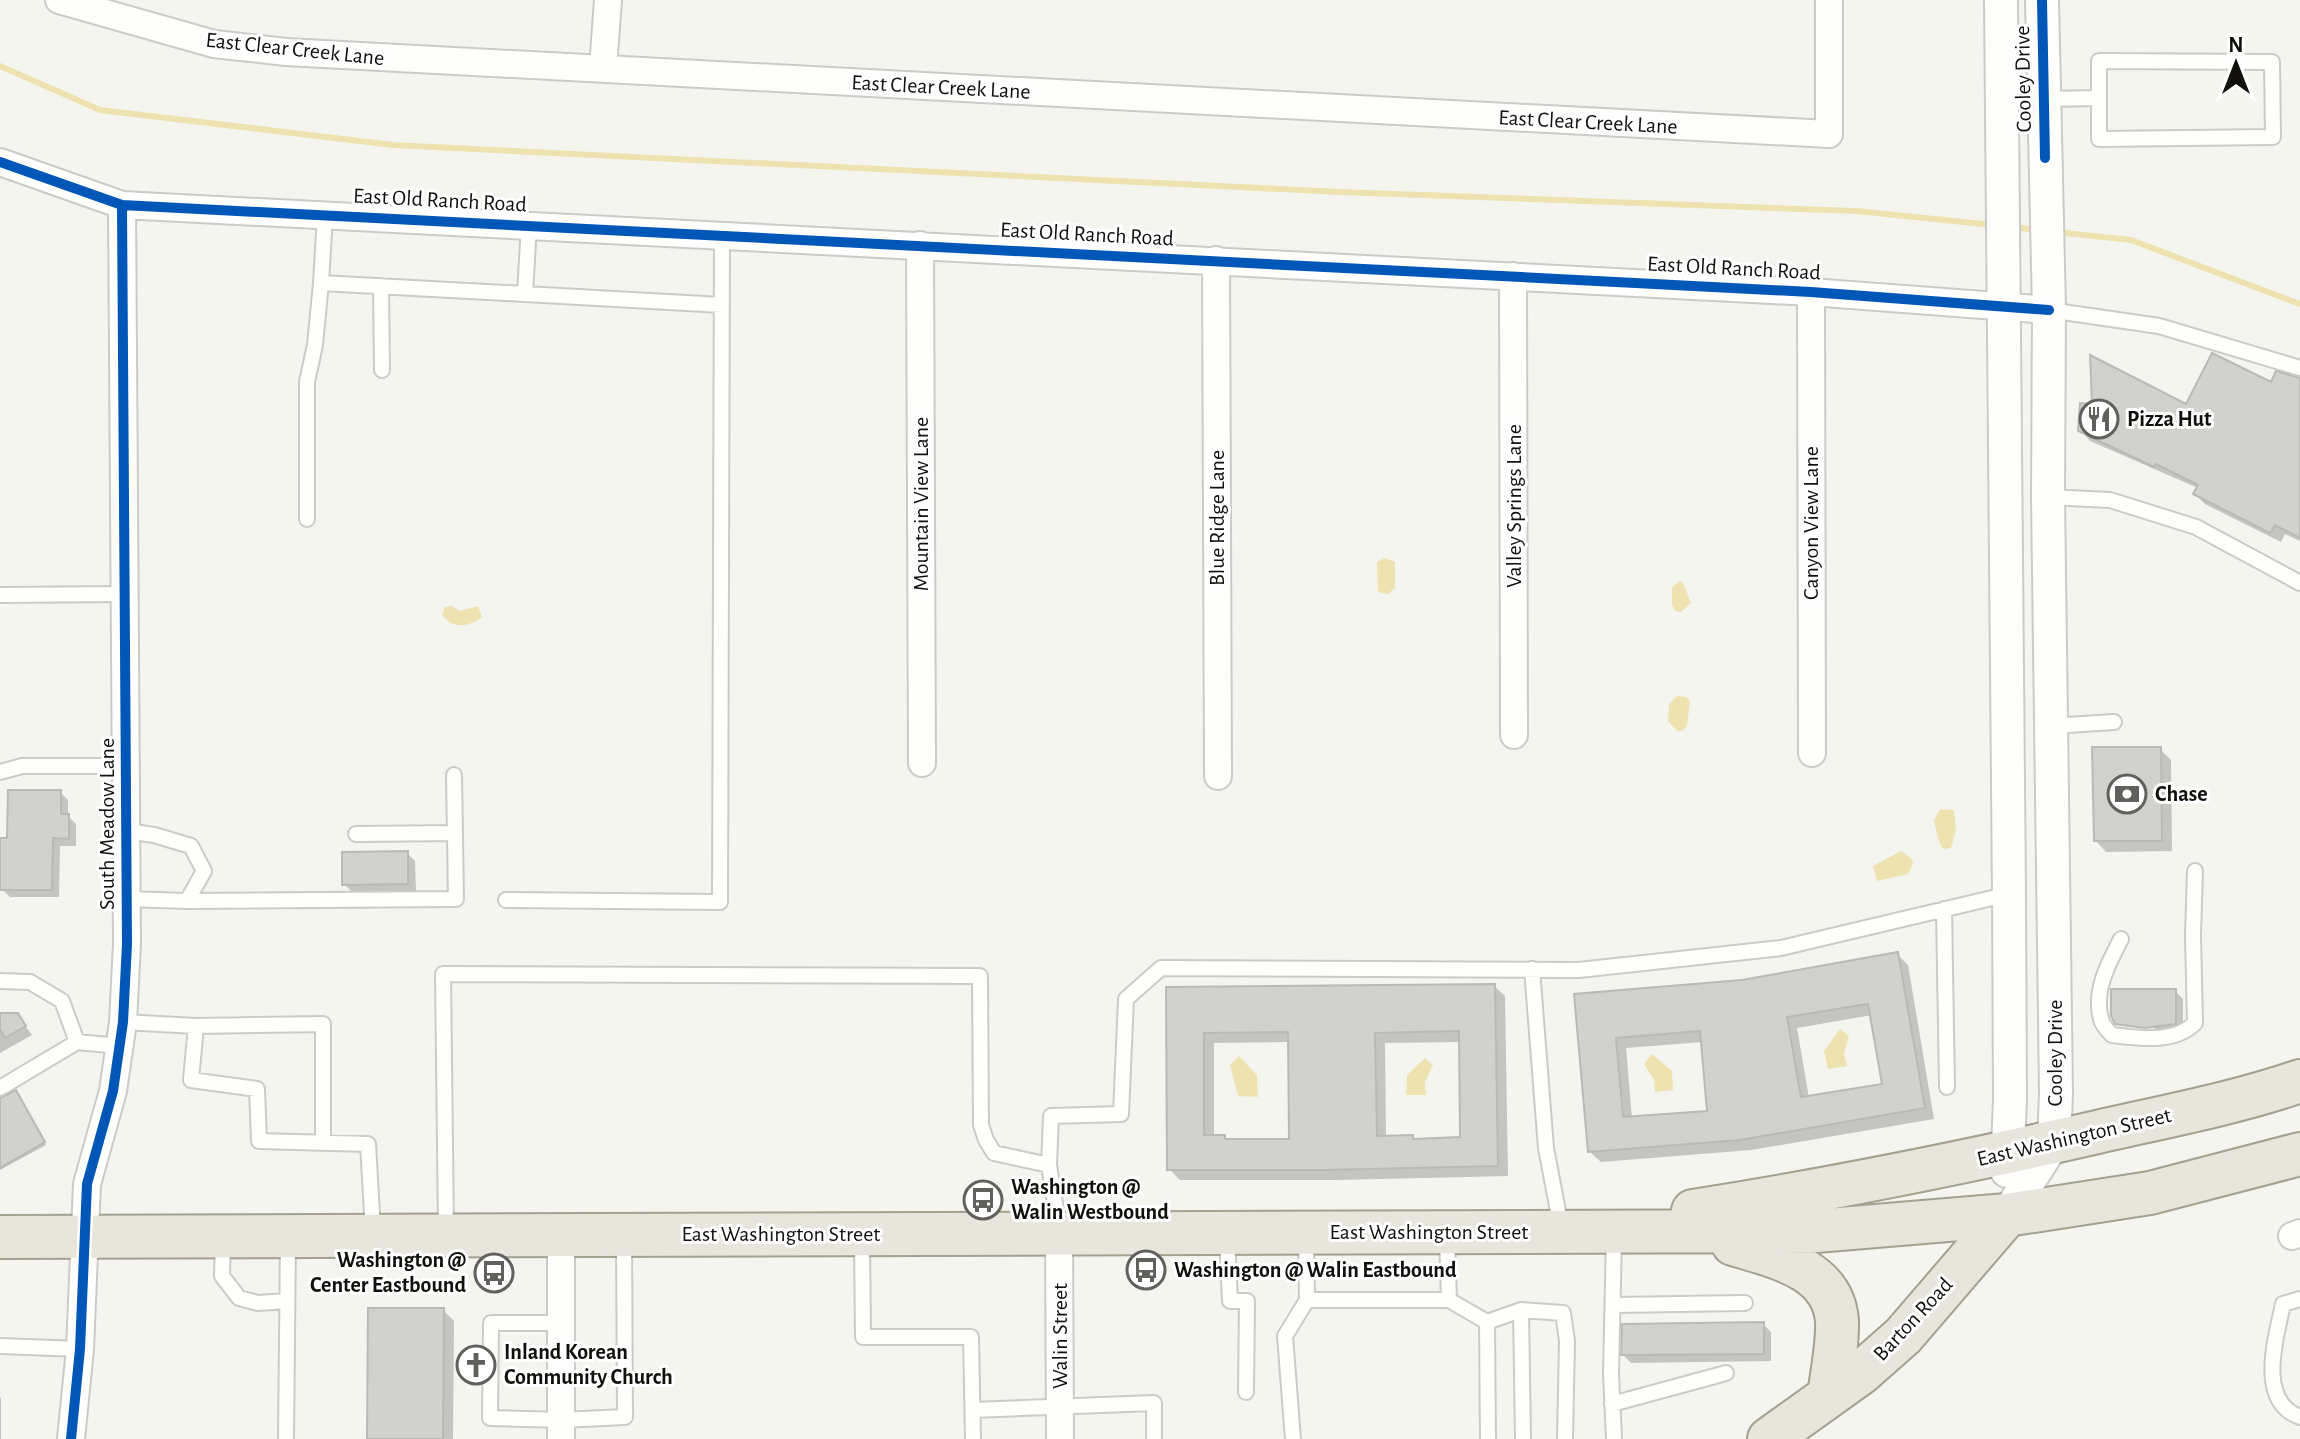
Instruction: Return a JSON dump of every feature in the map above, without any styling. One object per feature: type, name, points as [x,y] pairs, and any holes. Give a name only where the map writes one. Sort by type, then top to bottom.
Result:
[{"type":"main road","name":"East Washington Street","points":[[1561,1231],[1816,1191],[2007,1153],[2209,1107],[2300,1081]]},
{"type":"main road","name":"East Washington Street","points":[[0,1237],[1816,1231],[2007,1215],[2150,1193],[2300,1154]]},
{"type":"main road","name":"Barton Road","points":[[1774,1438],[1903,1336],[2007,1215]]},
{"type":"main road","points":[[1690,1231],[1786,1260],[1825,1287],[1837,1320],[1829,1396]]},
{"type":"street","name":"East Clear Creek Lane","points":[[59,0],[214,44],[286,52],[1829,134],[1829,0]]},
{"type":"street","points":[[603,68],[608,0]]},
{"type":"street","name":"Cooley Drive","points":[[2001,0],[2009,894],[2007,1215]]},
{"type":"street","name":"Cooley Drive","points":[[2042,0],[2049,310],[2054,1142]]},
{"type":"street","points":[[2002,99],[2044,99]]},
{"type":"street","name":"East Old Ranch Road","points":[[0,162],[122,205],[1811,292],[2049,310]]},
{"type":"street","name":"South Meadow Lane","points":[[71,1439],[80,1349],[87,1184],[113,1091],[121,1034],[127,899],[122,205]]},
{"type":"street","name":"Mountain View Lane","points":[[920,245],[922,763]]},
{"type":"street","name":"Blue Ridge Lane","points":[[1216,260],[1218,776]]},
{"type":"street","name":"Valley Springs Lane","points":[[1513,276],[1514,735]]},
{"type":"street","name":"Canyon View Lane","points":[[1811,292],[1812,753]]},
{"type":"street","points":[[2005,498],[2048,497]]},
{"type":"street","points":[[2008,725],[2051,726]]},
{"type":"street","points":[[2007,1215],[2054,1142]]},
{"type":"street","name":"Walin Street","points":[[1059,1233],[1060,1439]]},
{"type":"street","points":[[561,1234],[561,1430]]},
{"type":"lane","points":[[2099,61],[2272,62],[2273,137],[2099,139],[2099,98],[2099,61]]},
{"type":"lane","points":[[2044,99],[2099,98]]},
{"type":"lane","points":[[307,519],[307,382],[315,345],[325,215]]},
{"type":"lane","points":[[525,294],[529,225]]},
{"type":"lane","points":[[506,900],[720,902],[722,235]]},
{"type":"lane","points":[[321,283],[722,305]]},
{"type":"lane","points":[[381,286],[382,370]]},
{"type":"lane","points":[[2049,310],[2159,326],[2300,368]]},
{"type":"lane","points":[[2048,497],[2110,500],[2196,527],[2300,583]]},
{"type":"lane","points":[[0,595],[125,594]]},
{"type":"lane","points":[[2051,726],[2114,722]]},
{"type":"lane","points":[[0,772],[22,766],[126,766]]},
{"type":"lane","points":[[127,899],[456,899],[454,775]]},
{"type":"lane","points":[[127,831],[191,846],[204,871],[187,901]]},
{"type":"lane","points":[[356,834],[455,833]]},
{"type":"lane","points":[[2121,939],[2107,965],[2101,988],[2101,1021],[2112,1035],[2152,1039],[2186,1032],[2195,1023],[2195,871]]},
{"type":"lane","points":[[1059,1233],[1049,1165],[1051,1116],[1121,1114],[1126,999],[1161,968],[1579,970],[1781,948],[2009,894]]},
{"type":"lane","points":[[1944,909],[1947,1087]]},
{"type":"lane","points":[[1532,969],[1546,1148],[1561,1231]]},
{"type":"lane","points":[[446,1235],[443,974],[980,976],[981,1125],[986,1140],[994,1153],[1049,1165]]},
{"type":"lane","points":[[0,981],[30,982],[62,1001],[77,1042]]},
{"type":"lane","points":[[0,1088],[77,1042],[196,1026],[323,1024],[323,1143]]},
{"type":"lane","points":[[196,1026],[191,1080],[257,1089],[259,1141],[368,1144],[373,1235]]},
{"type":"lane","points":[[1227,1232],[1230,1301],[1247,1301],[1246,1392]]},
{"type":"lane","points":[[1293,1439],[1285,1336],[1307,1300],[1306,1232]]},
{"type":"lane","points":[[1447,1232],[1449,1300]]},
{"type":"lane","points":[[1614,1232],[1614,1439]]},
{"type":"lane","points":[[862,1233],[863,1337],[971,1337],[973,1439]]},
{"type":"lane","points":[[561,1323],[491,1323],[490,1418],[561,1430],[625,1417],[624,1234]]},
{"type":"lane","points":[[223,1236],[222,1276],[239,1298],[258,1303],[287,1301]]},
{"type":"lane","points":[[286,1439],[288,1236]]},
{"type":"lane","points":[[2300,1299],[2283,1304],[2272,1356],[2276,1395],[2288,1412],[2300,1417]]},
{"type":"lane","points":[[1307,1300],[1449,1300],[1487,1322],[1521,1310],[1563,1313],[1567,1341],[1565,1439]]},
{"type":"lane","points":[[1613,1305],[1745,1303]]},
{"type":"lane","points":[[1521,1310],[1523,1439]]},
{"type":"lane","points":[[1487,1322],[1488,1439]]},
{"type":"lane","points":[[0,1346],[80,1349]]},
{"type":"lane","points":[[1612,1404],[1726,1373]]},
{"type":"lane","points":[[973,1410],[1154,1403],[1154,1439]]},
{"type":"shaded area","points":[[1385,558],[1395,562],[1395,588],[1388,594],[1378,592],[1377,562]]},
{"type":"shaded area","points":[[1680,581],[1691,603],[1681,612],[1675,611],[1672,605],[1672,587]]},
{"type":"shaded area","points":[[451,606],[460,611],[478,606],[482,617],[466,625],[455,625],[442,614],[445,607]]},
{"type":"shaded area","points":[[1677,696],[1690,701],[1687,726],[1682,731],[1677,731],[1668,721],[1669,704]]},
{"type":"shaded area","points":[[1940,809],[1954,810],[1956,830],[1951,848],[1943,849],[1937,835],[1934,820]]},
{"type":"shaded area","points":[[1901,851],[1912,859],[1908,874],[1877,881],[1873,866]]},
{"type":"shaded area","points":[[1840,1029],[1849,1036],[1844,1053],[1847,1066],[1828,1069],[1824,1051]]},
{"type":"shaded area","points":[[1652,1054],[1672,1071],[1673,1090],[1655,1092],[1654,1080],[1644,1064]]},
{"type":"shaded area","points":[[1239,1056],[1257,1075],[1258,1097],[1238,1096],[1230,1065]]},
{"type":"shaded area","points":[[1425,1058],[1433,1065],[1425,1082],[1426,1095],[1406,1095],[1407,1075]]},
{"type":"building","points":[[2212,353],[2271,382],[2276,371],[2300,378],[2300,538],[2275,525],[2270,533],[2193,494],[2198,485],[2078,431],[2080,403],[2092,404],[2090,355],[2186,404]]},
{"type":"building","name":"Chase","points":[[2092,747],[2161,747],[2162,841],[2094,841]]},
{"type":"building","points":[[8,790],[61,790],[61,814],[69,814],[69,839],[53,838],[52,890],[0,890],[0,838],[7,838]]},
{"type":"building","points":[[408,851],[408,884],[342,885],[342,852]]},
{"type":"building","points":[[1898,952],[1925,1108],[1740,1140],[1588,1152],[1574,994],[1742,980]],"holes":[[[1868,1004],[1882,1084],[1801,1097],[1787,1017]],[[1700,1031],[1707,1111],[1623,1117],[1616,1038]]]},
{"type":"building","points":[[1495,984],[1498,1166],[1167,1170],[1166,987]],"holes":[[[1459,1031],[1460,1137],[1413,1139],[1413,1135],[1377,1136],[1375,1033]],[[1288,1032],[1289,1139],[1225,1139],[1225,1135],[1204,1135],[1204,1033]]]},
{"type":"building","points":[[2111,989],[2176,989],[2176,1024],[2145,1028],[2115,1024],[2111,1016]]},
{"type":"building","points":[[0,1013],[18,1013],[26,1026],[5,1038],[0,1029]]},
{"type":"building","points":[[16,1090],[45,1142],[0,1168],[0,1098]]},
{"type":"building","points":[[368,1308],[444,1308],[443,1439],[367,1439]]},
{"type":"building","points":[[1764,1322],[1764,1354],[1621,1355],[1622,1324]]},
{"type":"waterway","points":[[0,66],[100,110],[393,145],[1340,192],[1856,211],[1993,225]]},
{"type":"waterway","points":[[2012,227],[2037,230]]},
{"type":"waterway","points":[[2056,232],[2131,240],[2300,304]]},
{"type":"cycle path","points":[[2042,0],[2045,158]]},
{"type":"cycle path","points":[[0,162],[122,205],[1811,292],[2049,310]]},
{"type":"cycle path","points":[[71,1439],[80,1349],[87,1184],[113,1091],[123,1022],[127,944],[122,205]]},
{"type":"place","name":"Pizza Hut","points":[[2099,419]]},
{"type":"place","name":"Chase","points":[[2127,794]]},
{"type":"place","name":"Washington @ Walin Westbound","points":[[983,1200]]},
{"type":"place","name":"Washington @ Walin Eastbound","points":[[1146,1270]]},
{"type":"place","name":"Washington @ Center Eastbound","points":[[494,1273]]},
{"type":"place","name":"Inland Korean Community Church","points":[[476,1365]]}]
